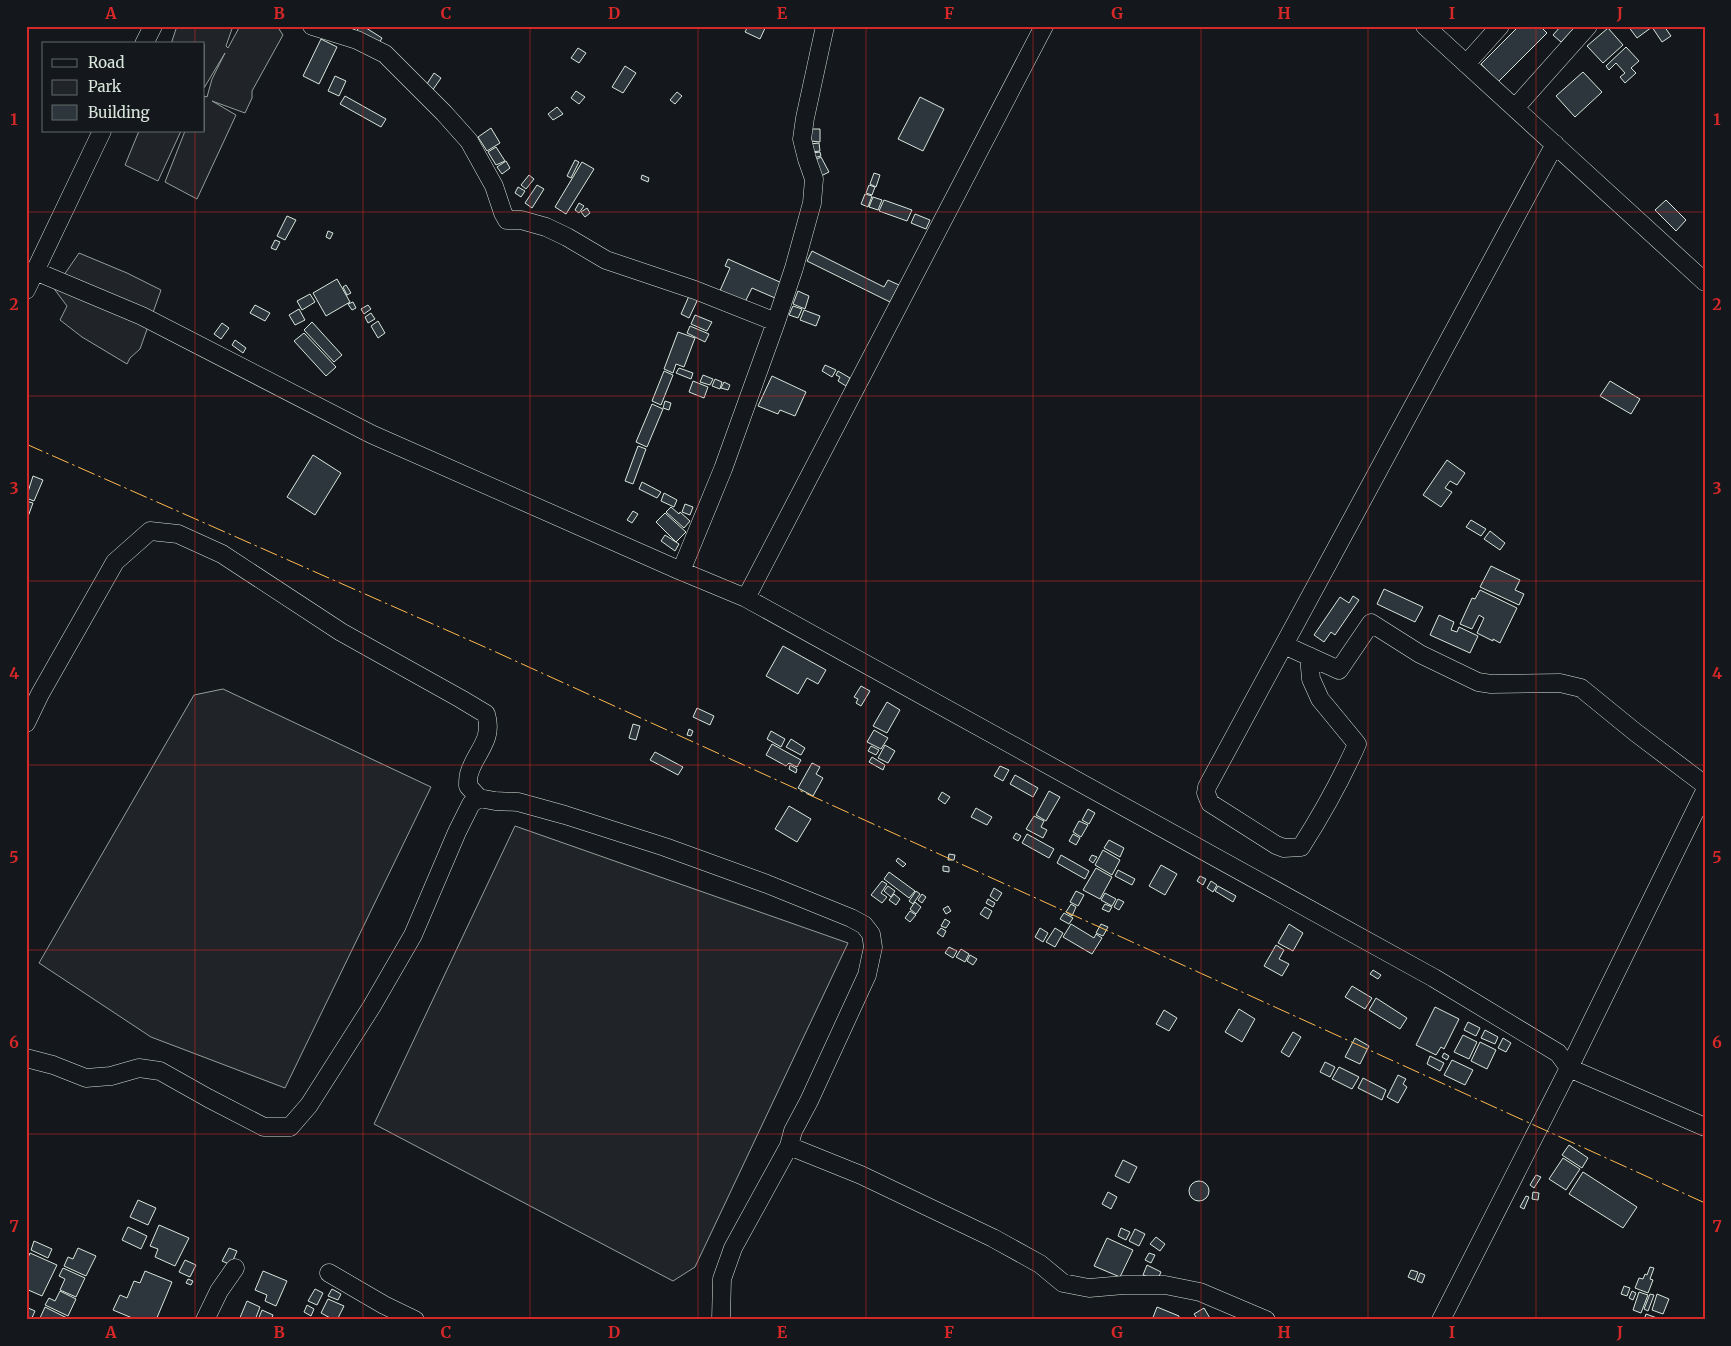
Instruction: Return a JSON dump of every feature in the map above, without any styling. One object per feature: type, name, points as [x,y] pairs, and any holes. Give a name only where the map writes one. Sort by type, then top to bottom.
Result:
[{"type":"street","points":[[145,42],[153,26]]},
{"type":"street","points":[[680,571],[722,469],[776,322],[794,268],[812,203],[814,179],[802,139],[825,26]]},
{"type":"street","points":[[746,598],[1044,26]]},
{"type":"street","points":[[1425,26],[1705,282]]},
{"type":"street","points":[[1466,64],[1500,26]]},
{"type":"street","points":[[1515,108],[1588,26]]},
{"type":"street","points":[[316,27],[357,40],[384,54],[444,113],[469,141],[494,186],[507,220],[521,220],[546,227],[606,260],[695,290],[776,322]]},
{"type":"street","points":[[26,290],[102,132]]},
{"type":"street","points":[[1309,656],[1312,679],[1320,699],[1357,744],[1336,788],[1301,847],[1284,848],[1276,845],[1210,803],[1206,794],[1207,787],[1555,144]]},
{"type":"street","points":[[35,271],[142,316],[371,434],[680,571],[746,598],[1434,978],[1558,1053],[1569,1068],[1705,1127]]},
{"type":"street","points":[[26,723],[40,694],[115,562],[150,531],[178,534],[222,554],[341,632],[462,698],[486,714],[489,725],[484,746],[469,773],[468,786],[479,798],[518,802],[656,844],[767,884],[864,925],[871,934],[873,947],[867,974],[809,1101],[793,1131],[789,1146],[733,1248],[722,1279],[722,1320]]},
{"type":"street","points":[[1284,645],[1339,670],[1371,623],[1420,654],[1478,682],[1491,684],[1572,684],[1588,692],[1635,732],[1705,786]]},
{"type":"street","points":[[1441,1320],[1569,1068],[1705,791]]},
{"type":"street","points":[[26,1058],[54,1065],[86,1078],[111,1076],[139,1068],[160,1071],[264,1128],[290,1127],[309,1105],[372,1006],[408,943],[471,804],[479,798]]},
{"type":"street","points":[[789,1146],[861,1175],[993,1238],[1040,1264],[1063,1283],[1089,1288],[1124,1285],[1165,1285],[1200,1292],[1266,1320]]},
{"type":"street","points":[[205,1320],[219,1291],[235,1268]]},
{"type":"street","points":[[329,1273],[380,1312],[415,1320]]},
{"type":"green space","points":[[177,26],[233,26],[226,46],[228,48],[240,26],[277,26],[283,35],[252,91],[252,98],[245,113],[212,101],[236,115],[197,199],[165,182],[185,132],[205,132],[205,96],[207,97],[212,79],[225,53],[205,86],[205,42],[172,42]]},
{"type":"green space","points":[[139,132],[181,132],[158,181],[125,165]]},
{"type":"green space","points":[[79,253],[127,273],[161,290],[140,349],[130,358],[127,364],[82,337],[60,320],[67,306],[55,290],[54,284],[64,275]]},
{"type":"green space","points":[[223,689],[431,787],[285,1088],[151,1037],[39,963],[194,695]]},
{"type":"green space","points":[[515,826],[848,943],[695,1267],[673,1281],[374,1124]]},
{"type":"building","points":[[343,26],[357,26],[353,32]]},
{"type":"building","points":[[360,26],[382,38],[378,45],[356,32]]},
{"type":"building","points":[[748,26],[766,26],[760,39],[745,32]]},
{"type":"building","points":[[1519,26],[1540,26],[1547,33],[1498,82],[1481,64]]},
{"type":"building","points":[[1561,26],[1576,26],[1561,42],[1553,35]]},
{"type":"building","points":[[1628,26],[1664,26],[1671,36],[1662,42],[1652,27],[1637,38]]},
{"type":"building","points":[[1608,28],[1623,45],[1603,63],[1587,46]]},
{"type":"building","points":[[321,39],[337,47],[319,84],[303,76]]},
{"type":"building","points":[[1626,47],[1639,61],[1631,68],[1636,73],[1625,83],[1620,77],[1625,73],[1616,63],[1609,70],[1606,66]]},
{"type":"building","points":[[578,48],[586,53],[579,63],[571,58]]},
{"type":"building","points":[[625,66],[636,73],[623,93],[612,87]]},
{"type":"building","points":[[1583,72],[1602,92],[1575,117],[1556,96]]},
{"type":"building","points":[[434,73],[441,78],[432,91],[425,87]]},
{"type":"building","points":[[335,76],[346,81],[339,96],[328,91]]},
{"type":"building","points":[[576,91],[585,97],[579,104],[571,98]]},
{"type":"building","points":[[677,92],[682,96],[675,104],[670,100]]},
{"type":"building","points":[[345,96],[386,119],[381,127],[340,104]]},
{"type":"building","points":[[920,97],[944,109],[923,151],[898,139]]},
{"type":"building","points":[[557,107],[563,114],[553,120],[548,114]]},
{"type":"building","points":[[491,128],[500,143],[487,151],[478,137]]},
{"type":"building","points":[[811,129],[820,129],[820,142],[811,141]]},
{"type":"building","points":[[819,143],[820,151],[811,152],[810,144]]},
{"type":"building","points":[[496,147],[505,161],[496,165],[488,152]]},
{"type":"building","points":[[820,152],[821,156],[813,158],[812,153]]},
{"type":"building","points":[[821,157],[829,172],[821,176],[813,161]]},
{"type":"building","points":[[575,160],[579,162],[571,178],[567,176]]},
{"type":"building","points":[[506,161],[510,168],[502,174],[497,167]]},
{"type":"building","points":[[582,162],[594,169],[566,214],[555,207]]},
{"type":"building","points":[[874,173],[880,175],[876,187],[870,184]]},
{"type":"building","points":[[529,175],[534,179],[526,189],[521,185]]},
{"type":"building","points":[[642,175],[649,178],[648,182],[641,179]]},
{"type":"building","points":[[537,185],[544,189],[532,208],[525,203]]},
{"type":"building","points":[[869,185],[875,187],[872,195],[866,193]]},
{"type":"building","points":[[518,187],[525,191],[521,197],[515,193]]},
{"type":"building","points":[[865,194],[872,196],[868,207],[861,204]]},
{"type":"building","points":[[873,197],[882,200],[878,210],[869,207]]},
{"type":"building","points":[[884,200],[912,210],[907,221],[879,211]]},
{"type":"building","points":[[1666,200],[1686,220],[1676,231],[1655,210]]},
{"type":"building","points":[[579,203],[584,206],[579,213],[575,210]]},
{"type":"building","points":[[587,208],[590,213],[585,217],[581,212]]},
{"type":"building","points":[[915,214],[930,220],[926,229],[911,223]]},
{"type":"building","points":[[287,216],[296,220],[285,240],[277,236]]},
{"type":"building","points":[[328,231],[333,233],[330,239],[326,237]]},
{"type":"building","points":[[275,240],[280,242],[276,250],[271,248]]},
{"type":"building","points":[[812,251],[884,287],[888,280],[899,285],[890,302],[807,261]]},
{"type":"building","points":[[728,259],[782,283],[775,298],[752,288],[744,304],[719,293],[730,268],[725,266]]},
{"type":"building","points":[[337,279],[350,302],[326,316],[313,293]]},
{"type":"building","points":[[346,285],[351,293],[347,295],[343,287]]},
{"type":"building","points":[[798,291],[809,296],[805,309],[793,304]]},
{"type":"building","points":[[310,294],[315,302],[302,310],[297,301]]},
{"type":"building","points":[[689,296],[698,299],[689,318],[681,314]]},
{"type":"building","points":[[353,302],[356,308],[352,310],[348,304]]},
{"type":"building","points":[[255,305],[270,313],[265,321],[250,313]]},
{"type":"building","points":[[368,305],[371,309],[364,314],[361,309]]},
{"type":"building","points":[[793,306],[802,309],[798,318],[789,315]]},
{"type":"building","points":[[299,309],[305,320],[295,325],[289,315]]},
{"type":"building","points":[[804,310],[820,316],[816,326],[800,320]]},
{"type":"building","points":[[371,313],[375,319],[368,323],[365,317]]},
{"type":"building","points":[[695,315],[712,322],[707,331],[691,324]]},
{"type":"building","points":[[378,321],[385,333],[378,338],[371,326]]},
{"type":"building","points":[[312,322],[342,355],[334,362],[304,330]]},
{"type":"building","points":[[222,323],[229,328],[221,339],[214,334]]},
{"type":"building","points":[[690,326],[709,334],[705,342],[687,333]]},
{"type":"building","points":[[678,332],[695,338],[684,367],[676,364],[673,373],[664,369]]},
{"type":"building","points":[[304,333],[336,367],[326,376],[294,341]]},
{"type":"building","points":[[235,340],[246,348],[243,353],[232,345]]},
{"type":"building","points":[[825,365],[836,370],[832,377],[822,371]]},
{"type":"building","points":[[679,368],[693,373],[691,379],[676,373]]},
{"type":"building","points":[[664,371],[673,375],[661,405],[652,401]]},
{"type":"building","points":[[838,371],[850,378],[846,386],[838,381],[840,377],[836,375]]},
{"type":"building","points":[[703,375],[713,379],[710,385],[700,382]]},
{"type":"building","points":[[772,376],[806,392],[795,416],[780,410],[778,414],[758,406]]},
{"type":"building","points":[[715,379],[722,382],[720,389],[712,386]]},
{"type":"building","points":[[693,381],[708,387],[704,398],[689,392]]},
{"type":"building","points":[[1610,381],[1640,399],[1631,414],[1600,396]]},
{"type":"building","points":[[724,382],[730,385],[728,390],[721,388]]},
{"type":"building","points":[[665,401],[671,403],[669,410],[663,408]]},
{"type":"building","points":[[652,404],[663,409],[647,447],[636,442]]},
{"type":"building","points":[[638,446],[646,449],[633,484],[625,481]]},
{"type":"building","points":[[313,455],[341,473],[315,515],[287,497]]},
{"type":"building","points":[[1447,460],[1465,473],[1457,485],[1450,481],[1445,488],[1452,492],[1441,507],[1423,495]]},
{"type":"building","points":[[33,476],[43,480],[34,501],[26,498]]},
{"type":"building","points":[[642,482],[661,492],[657,498],[639,489]]},
{"type":"building","points":[[664,493],[677,500],[674,507],[661,501]]},
{"type":"building","points":[[26,501],[33,503],[26,522]]},
{"type":"building","points":[[685,504],[693,507],[690,515],[682,512]]},
{"type":"building","points":[[671,507],[690,521],[684,528],[666,512]]},
{"type":"building","points":[[633,511],[638,514],[632,523],[627,520]]},
{"type":"building","points":[[665,513],[686,532],[676,542],[656,522]]},
{"type":"building","points":[[1471,520],[1486,529],[1481,536],[1466,527]]},
{"type":"building","points":[[1490,531],[1505,543],[1500,550],[1484,539]]},
{"type":"building","points":[[665,535],[679,544],[675,551],[661,541]]},
{"type":"building","points":[[1491,566],[1520,580],[1515,590],[1524,594],[1519,605],[1480,587]]},
{"type":"building","points":[[1384,589],[1423,607],[1415,622],[1377,604]]},
{"type":"building","points":[[1480,590],[1517,608],[1500,643],[1477,633],[1484,618],[1479,615],[1472,629],[1460,624],[1472,598],[1475,599]]},
{"type":"building","points":[[1353,596],[1359,600],[1335,635],[1331,632],[1324,642],[1314,635],[1340,597],[1349,603]]},
{"type":"building","points":[[1439,615],[1454,622],[1451,630],[1457,632],[1459,627],[1478,636],[1470,653],[1430,635]]},
{"type":"building","points":[[783,646],[826,670],[818,684],[807,678],[798,694],[766,676]]},
{"type":"building","points":[[861,686],[870,691],[861,706],[856,703],[858,699],[854,697]]},
{"type":"building","points":[[887,702],[900,710],[887,733],[873,726]]},
{"type":"building","points":[[697,708],[714,716],[710,725],[693,717]]},
{"type":"building","points":[[633,724],[640,726],[636,740],[629,738]]},
{"type":"building","points":[[689,729],[693,731],[691,736],[687,735]]},
{"type":"building","points":[[874,730],[888,738],[881,749],[867,742]]},
{"type":"building","points":[[771,731],[785,739],[781,747],[767,739]]},
{"type":"building","points":[[791,739],[805,748],[801,755],[786,747]]},
{"type":"building","points":[[772,744],[801,760],[797,767],[789,763],[786,766],[766,755]]},
{"type":"building","points":[[885,745],[895,751],[888,763],[878,758]]},
{"type":"building","points":[[871,746],[879,750],[876,755],[868,751]]},
{"type":"building","points":[[655,752],[683,767],[678,775],[650,760]]},
{"type":"building","points":[[872,757],[885,765],[883,770],[869,762]]},
{"type":"building","points":[[812,763],[820,767],[816,774],[823,778],[813,796],[798,788]]},
{"type":"building","points":[[790,765],[797,769],[796,773],[789,769]]},
{"type":"building","points":[[1000,766],[1009,770],[1003,781],[994,776]]},
{"type":"building","points":[[1015,775],[1038,788],[1033,797],[1010,784]]},
{"type":"building","points":[[1049,791],[1060,797],[1046,821],[1036,815]]},
{"type":"building","points":[[942,792],[950,797],[945,804],[938,799]]},
{"type":"building","points":[[789,806],[811,819],[797,842],[775,829]]},
{"type":"building","points":[[976,808],[992,817],[987,825],[971,817]]},
{"type":"building","points":[[1088,809],[1095,813],[1089,824],[1082,820]]},
{"type":"building","points":[[1034,816],[1044,821],[1041,827],[1047,830],[1043,838],[1026,829]]},
{"type":"building","points":[[1079,821],[1088,825],[1081,837],[1073,832]]},
{"type":"building","points":[[1016,833],[1021,836],[1018,841],[1013,838]]},
{"type":"building","points":[[1027,834],[1054,849],[1049,858],[1022,843]]},
{"type":"building","points":[[1073,834],[1080,838],[1076,845],[1069,841]]},
{"type":"building","points":[[1109,840],[1124,848],[1120,857],[1104,848]]},
{"type":"building","points":[[1103,850],[1120,860],[1112,875],[1095,865]]},
{"type":"building","points":[[949,854],[955,855],[954,860],[948,860]]},
{"type":"building","points":[[1061,855],[1089,871],[1085,879],[1057,863]]},
{"type":"building","points":[[1092,855],[1097,857],[1093,863],[1089,860]]},
{"type":"building","points":[[898,858],[906,864],[903,867],[896,861]]},
{"type":"building","points":[[1161,865],[1177,874],[1165,895],[1149,886]]},
{"type":"building","points":[[943,866],[949,867],[949,872],[943,871]]},
{"type":"building","points":[[1096,868],[1112,877],[1100,899],[1083,890]]},
{"type":"building","points":[[1118,870],[1135,879],[1132,885],[1115,876]]},
{"type":"building","points":[[889,872],[915,891],[909,898],[884,879]]},
{"type":"building","points":[[1200,876],[1206,879],[1203,885],[1197,881]]},
{"type":"building","points":[[882,881],[887,884],[881,893],[887,897],[882,903],[871,895]]},
{"type":"building","points":[[1211,881],[1217,885],[1213,892],[1207,888]]},
{"type":"building","points":[[888,886],[895,891],[891,897],[884,891]]},
{"type":"building","points":[[1218,886],[1236,896],[1233,902],[1215,891]]},
{"type":"building","points":[[994,888],[1002,893],[997,901],[990,896]]},
{"type":"building","points":[[916,891],[920,894],[913,904],[909,901]]},
{"type":"building","points":[[1076,891],[1084,895],[1078,906],[1070,902]]},
{"type":"building","points":[[1105,893],[1116,899],[1112,906],[1101,900]]},
{"type":"building","points":[[894,894],[900,899],[896,905],[889,900]]},
{"type":"building","points":[[922,894],[926,897],[922,903],[918,900]]},
{"type":"building","points":[[988,899],[995,903],[993,907],[986,903]]},
{"type":"building","points":[[1118,899],[1124,902],[1119,910],[1114,907]]},
{"type":"building","points":[[915,902],[921,907],[916,914],[910,909]]},
{"type":"building","points":[[1071,904],[1076,907],[1072,916],[1066,912]]},
{"type":"building","points":[[1105,904],[1112,907],[1109,912],[1102,909]]},
{"type":"building","points":[[948,906],[951,911],[946,914],[943,909]]},
{"type":"building","points":[[985,907],[992,911],[988,919],[980,914]]},
{"type":"building","points":[[910,911],[916,915],[910,922],[905,918]]},
{"type":"building","points":[[1064,913],[1073,918],[1069,924],[1060,919]]},
{"type":"building","points":[[945,919],[950,922],[946,928],[941,926]]},
{"type":"building","points":[[1071,924],[1094,938],[1096,934],[1102,938],[1092,954],[1063,937]]},
{"type":"building","points":[[1101,924],[1108,927],[1103,936],[1096,933]]},
{"type":"building","points":[[1289,924],[1303,933],[1293,951],[1278,943]]},
{"type":"building","points":[[941,928],[946,931],[943,937],[937,933]]},
{"type":"building","points":[[1040,928],[1048,933],[1043,942],[1035,937]]},
{"type":"building","points":[[1055,928],[1063,933],[1055,947],[1046,942]]},
{"type":"building","points":[[1276,945],[1284,950],[1279,959],[1289,964],[1282,976],[1264,966]]},
{"type":"building","points":[[949,947],[957,951],[953,958],[945,953]]},
{"type":"building","points":[[961,949],[969,954],[965,962],[956,957]]},
{"type":"building","points":[[970,955],[977,959],[973,965],[967,961]]},
{"type":"building","points":[[1373,970],[1381,975],[1378,979],[1370,974]]},
{"type":"building","points":[[1352,986],[1372,998],[1365,1009],[1345,997]]},
{"type":"building","points":[[1376,998],[1407,1018],[1400,1029],[1369,1010]]},
{"type":"building","points":[[1435,1007],[1459,1019],[1444,1049],[1441,1047],[1436,1055],[1416,1045]]},
{"type":"building","points":[[1239,1009],[1255,1019],[1242,1042],[1225,1032]]},
{"type":"building","points":[[1164,1010],[1177,1018],[1169,1031],[1156,1024]]},
{"type":"building","points":[[1468,1022],[1480,1028],[1476,1036],[1464,1030]]},
{"type":"building","points":[[1485,1030],[1498,1037],[1495,1044],[1481,1038]]},
{"type":"building","points":[[1293,1032],[1301,1037],[1289,1057],[1281,1052]]},
{"type":"building","points":[[1463,1035],[1477,1042],[1469,1059],[1454,1052]]},
{"type":"building","points":[[1355,1038],[1369,1046],[1360,1064],[1345,1057]]},
{"type":"building","points":[[1503,1038],[1511,1043],[1506,1052],[1498,1048]]},
{"type":"building","points":[[1480,1042],[1496,1050],[1487,1069],[1471,1061]]},
{"type":"building","points":[[1444,1053],[1449,1056],[1447,1060],[1442,1057]]},
{"type":"building","points":[[1430,1056],[1444,1063],[1440,1071],[1427,1064]]},
{"type":"building","points":[[1452,1060],[1473,1070],[1465,1085],[1444,1075]]},
{"type":"building","points":[[1325,1062],[1335,1067],[1330,1077],[1320,1072]]},
{"type":"building","points":[[1339,1067],[1359,1077],[1352,1089],[1332,1079]]},
{"type":"building","points":[[1398,1075],[1406,1079],[1403,1084],[1407,1087],[1398,1103],[1387,1097]]},
{"type":"building","points":[[1363,1078],[1386,1090],[1382,1100],[1358,1088]]},
{"type":"building","points":[[1569,1145],[1588,1158],[1582,1168],[1562,1155]]},
{"type":"building","points":[[1563,1158],[1580,1169],[1566,1190],[1549,1179]]},
{"type":"building","points":[[1123,1160],[1137,1167],[1129,1183],[1115,1176]]},
{"type":"building","points":[[1583,1172],[1637,1207],[1623,1228],[1569,1194]]},
{"type":"building","points":[[1536,1175],[1541,1177],[1534,1188],[1530,1185]]},
{"type":"building","points":[[1199,1181],[1206,1184],[1209,1191],[1206,1198],[1199,1201],[1192,1198],[1189,1191],[1192,1184]]},
{"type":"building","points":[[1108,1192],[1117,1197],[1111,1209],[1102,1204]]},
{"type":"building","points":[[1533,1192],[1539,1193],[1538,1200],[1532,1199]]},
{"type":"building","points":[[1526,1196],[1529,1197],[1524,1209],[1520,1207]]},
{"type":"building","points":[[138,1200],[156,1208],[148,1225],[130,1217]]},
{"type":"building","points":[[159,1225],[189,1238],[175,1266],[155,1257],[158,1249],[150,1246]]},
{"type":"building","points":[[128,1227],[147,1236],[141,1249],[122,1240]]},
{"type":"building","points":[[1121,1228],[1130,1232],[1126,1240],[1118,1236]]},
{"type":"building","points":[[1135,1229],[1145,1234],[1139,1246],[1129,1241]]},
{"type":"building","points":[[1156,1237],[1165,1244],[1160,1251],[1150,1244]]},
{"type":"building","points":[[1107,1238],[1133,1250],[1120,1277],[1094,1266]]},
{"type":"building","points":[[34,1241],[52,1249],[48,1258],[31,1250]]},
{"type":"building","points":[[78,1248],[96,1256],[86,1276],[64,1266],[68,1257],[73,1259]]},
{"type":"building","points":[[229,1248],[237,1251],[231,1265],[222,1261]]},
{"type":"building","points":[[30,1253],[57,1265],[42,1296],[26,1289],[26,1262]]},
{"type":"building","points":[[1149,1253],[1155,1255],[1151,1263],[1145,1260]]},
{"type":"building","points":[[185,1260],[196,1265],[190,1277],[179,1272]]},
{"type":"building","points":[[1147,1265],[1161,1272],[1157,1281],[1143,1275]]},
{"type":"building","points":[[1650,1267],[1654,1268],[1650,1279],[1653,1280],[1648,1293],[1635,1288],[1639,1278],[1643,1279],[1645,1274],[1647,1275]]},
{"type":"building","points":[[63,1268],[85,1278],[76,1297],[60,1290],[65,1279],[59,1276]]},
{"type":"building","points":[[1411,1270],[1418,1272],[1415,1280],[1408,1277]]},
{"type":"building","points":[[145,1271],[172,1282],[156,1320],[137,1320],[113,1310],[120,1295],[127,1298],[134,1281],[140,1283]]},
{"type":"building","points":[[263,1271],[287,1281],[276,1306],[265,1301],[267,1295],[255,1290]]},
{"type":"building","points":[[1420,1273],[1425,1275],[1422,1283],[1417,1281]]},
{"type":"building","points":[[188,1279],[193,1281],[191,1285],[186,1283]]},
{"type":"building","points":[[1624,1286],[1630,1288],[1627,1296],[1621,1294]]},
{"type":"building","points":[[315,1289],[323,1293],[317,1305],[308,1301]]},
{"type":"building","points":[[332,1289],[341,1294],[338,1300],[328,1296]]},
{"type":"building","points":[[60,1291],[76,1299],[68,1316],[45,1305],[49,1298],[55,1301]]},
{"type":"building","points":[[1632,1291],[1636,1293],[1633,1300],[1629,1298]]},
{"type":"building","points":[[1639,1292],[1648,1295],[1641,1313],[1633,1310]]},
{"type":"building","points":[[1650,1294],[1654,1295],[1648,1311],[1644,1309]]},
{"type":"building","points":[[1657,1294],[1669,1299],[1663,1314],[1652,1310]]},
{"type":"building","points":[[328,1299],[344,1306],[337,1320],[321,1313]]},
{"type":"building","points":[[247,1301],[260,1307],[255,1320],[239,1320]]},
{"type":"building","points":[[307,1305],[314,1309],[311,1316],[304,1312]]},
{"type":"building","points":[[26,1307],[35,1311],[31,1320],[26,1319]]},
{"type":"building","points":[[45,1307],[67,1318],[66,1320],[43,1320],[40,1318]]},
{"type":"building","points":[[1157,1307],[1179,1316],[1178,1320],[1152,1320]]},
{"type":"building","points":[[1204,1308],[1211,1320],[1192,1320],[1196,1317],[1194,1314]]},
{"type":"building","points":[[262,1310],[273,1315],[271,1320],[258,1320]]},
{"type":"building","points":[[1646,1314],[1657,1318],[1657,1320],[1644,1320]]},
{"type":"power","points":[[26,444],[487,648],[1705,1203]]}]
